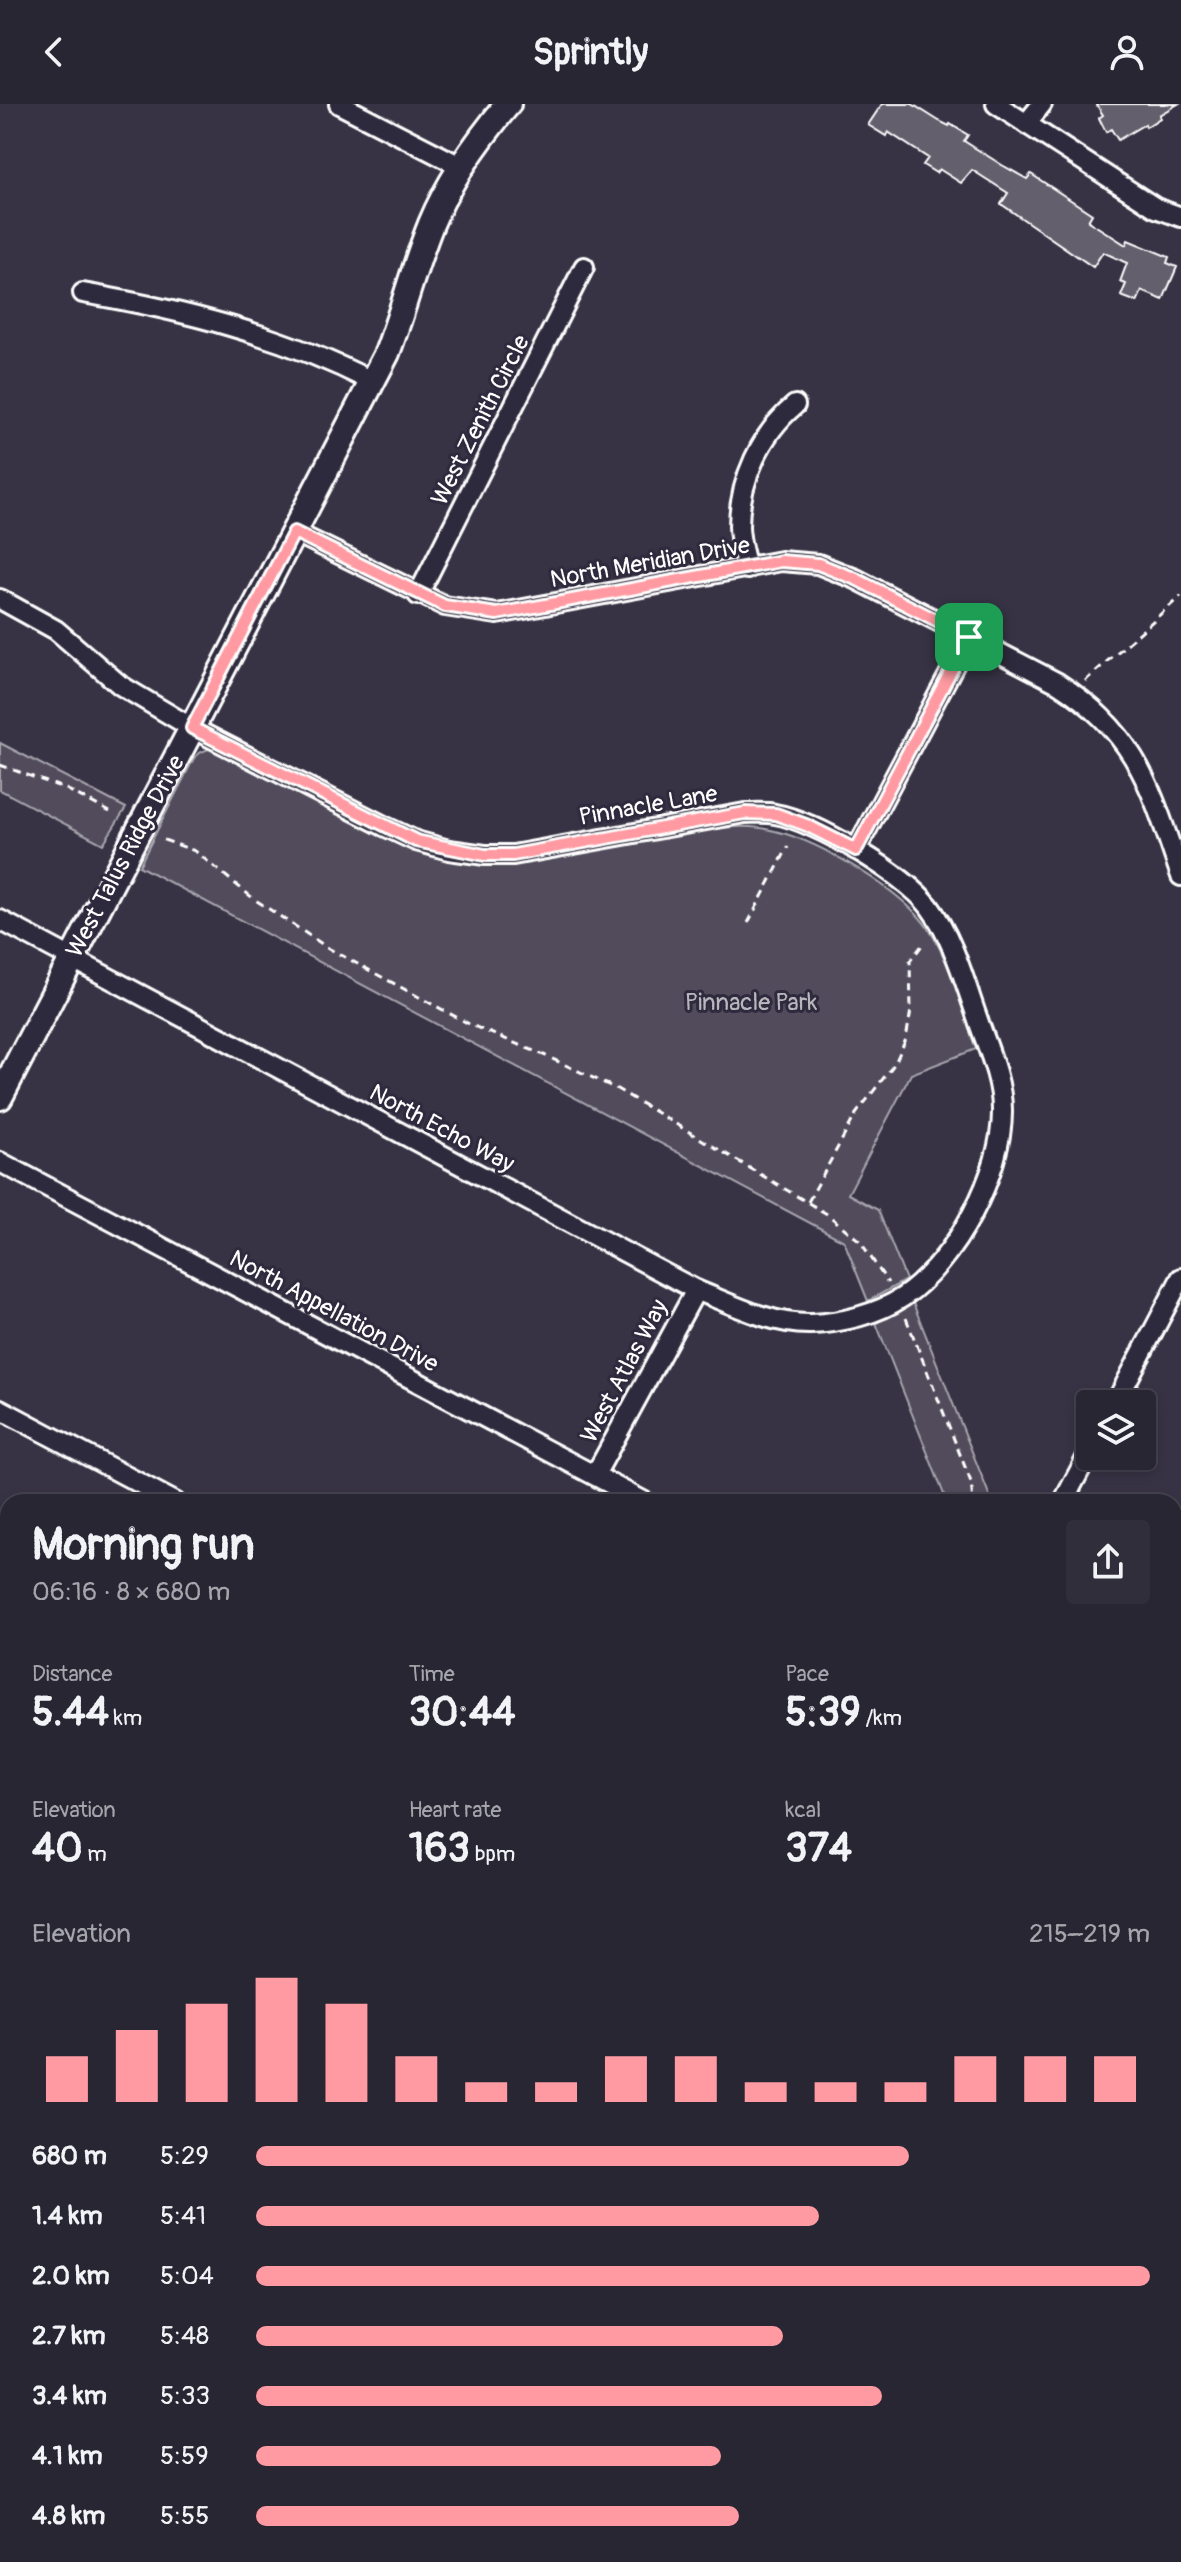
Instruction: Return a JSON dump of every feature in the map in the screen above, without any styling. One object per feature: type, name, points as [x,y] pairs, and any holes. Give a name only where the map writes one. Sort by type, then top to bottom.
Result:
[{"type":"street","points":[[339,104],[462,167]]},
{"type":"street","name":"West Talus Ridge Drive","points":[[0,1097],[387,353],[431,223],[462,167],[508,104]]},
{"type":"street","points":[[996,104],[1156,208],[1181,217]]},
{"type":"street","points":[[1026,124],[1042,104]]},
{"type":"street","name":"West Zenith Circle","points":[[418,595],[584,267]]},
{"type":"street","points":[[83,293],[220,322],[324,357],[371,381]]},
{"type":"street","points":[[747,569],[739,530],[740,500],[748,474],[770,431],[795,405]]},
{"type":"street","name":"North Meridian Drive","points":[[294,532],[445,606],[497,614],[781,561],[818,564],[856,579],[1082,699],[1118,733],[1144,775],[1181,876]]},
{"type":"street","name":"Pinnacle Lane","points":[[0,599],[47,624],[120,685],[192,728],[416,841],[449,850],[513,855],[745,813],[776,814],[856,850],[912,887],[942,925],[959,965],[999,1080],[1001,1140],[992,1170],[950,1248],[929,1275],[898,1300],[876,1310]]},
{"type":"street","points":[[856,850],[969,637]]},
{"type":"street","name":"North Echo Way","points":[[0,920],[696,1290],[775,1319],[809,1324],[845,1320],[876,1310]]},
{"type":"street","name":"North Appellation Drive","points":[[0,1162],[630,1494]]},
{"type":"street","points":[[1122,1390],[1181,1278]]},
{"type":"street","name":"West Atlas Way","points":[[595,1475],[696,1290]]},
{"type":"street","points":[[0,1409],[160,1494]]},
{"type":"street","points":[[1067,1494],[1080,1470]]},
{"type":"path","points":[[1080,686],[1181,596]]},
{"type":"path","points":[[0,765],[66,789],[110,812]]},
{"type":"path","points":[[164,840],[195,851],[254,899],[340,955],[471,1025],[617,1089],[845,1227],[860,1241],[898,1300],[971,1482],[972,1494]]},
{"type":"path","points":[[748,923],[788,847]]},
{"type":"path","points":[[808,1202],[856,1114],[895,1063],[906,1039],[911,1010],[910,961],[923,944]]},
{"type":"green space","points":[[0,743],[126,808],[103,844],[0,790]]},
{"type":"green space","name":"Pinnacle Park","points":[[211,748],[223,750],[385,837],[454,859],[488,864],[520,863],[717,829],[751,827],[775,831],[815,846],[882,885],[918,916],[930,931],[951,973],[976,1049],[911,1074],[848,1194],[878,1210],[906,1280],[868,1301],[844,1241],[139,866],[194,758]]},
{"type":"green space","points":[[913,1303],[989,1494],[944,1494],[876,1323]]},
{"type":"building","points":[[882,104],[912,104],[939,121],[950,124],[968,135],[964,141],[1027,179],[1031,174],[1092,214],[1088,221],[1126,245],[1128,240],[1169,257],[1167,263],[1177,267],[1163,300],[1142,291],[1137,302],[1121,296],[1126,284],[1120,282],[1127,263],[1103,252],[1093,267],[1001,204],[1008,193],[972,170],[961,183],[939,169],[936,173],[923,165],[928,158],[888,132],[886,136],[868,125]]},
{"type":"building","points":[[1096,104],[1178,104],[1146,127],[1145,124],[1118,140],[1111,129],[1106,132],[1099,118],[1103,115]]},
{"type":"route","points":[[294,532],[418,595],[470,612],[497,614],[781,561],[818,564],[856,579],[969,637],[856,850],[776,814],[745,813],[513,855],[449,850],[416,841],[384,826],[192,728],[294,532]]}]
